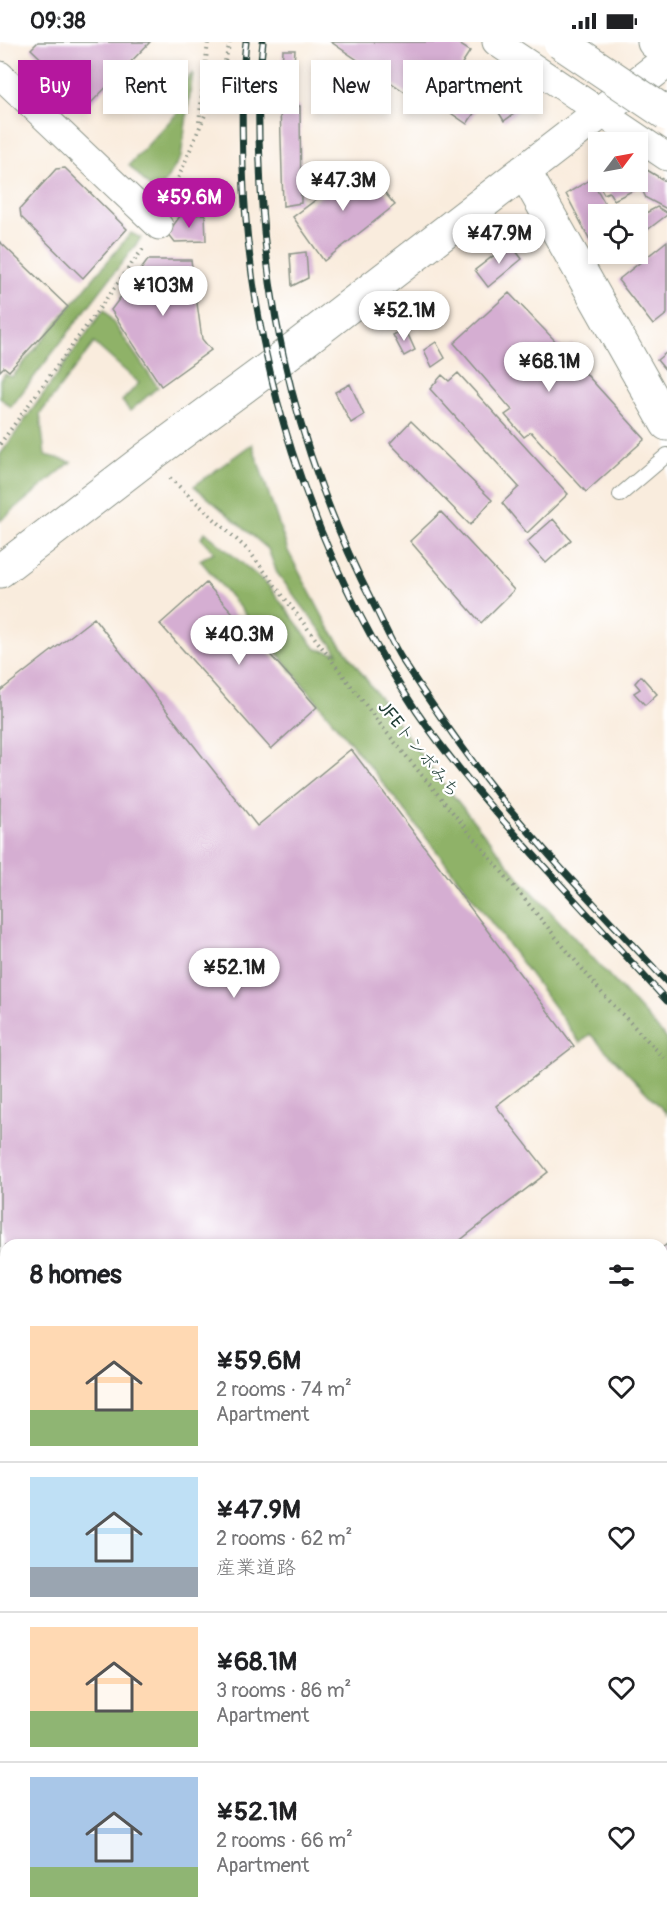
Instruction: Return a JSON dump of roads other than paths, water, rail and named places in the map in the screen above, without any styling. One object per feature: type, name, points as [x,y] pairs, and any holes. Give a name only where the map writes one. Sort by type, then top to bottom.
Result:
[{"type":"main road","points":[[560,42],[667,114]]},
{"type":"main road","points":[[654,42],[667,51]]},
{"type":"main road","points":[[0,571],[269,368],[667,61]]},
{"type":"main road","points":[[524,171],[667,424]]},
{"type":"street","points":[[496,42],[667,157]]},
{"type":"street","points":[[0,75],[157,225]]},
{"type":"lane","points":[[620,495],[667,455]]},
{"type":"railway","points":[[246,42],[242,120],[243,167],[248,239],[258,311],[272,382],[292,452],[317,520],[346,586],[379,650],[417,712],[448,754],[514,834],[667,1001]]},
{"type":"railway","points":[[263,42],[259,88],[263,222],[279,335],[308,446],[349,553],[399,654],[474,763],[539,844],[667,982]]}]
